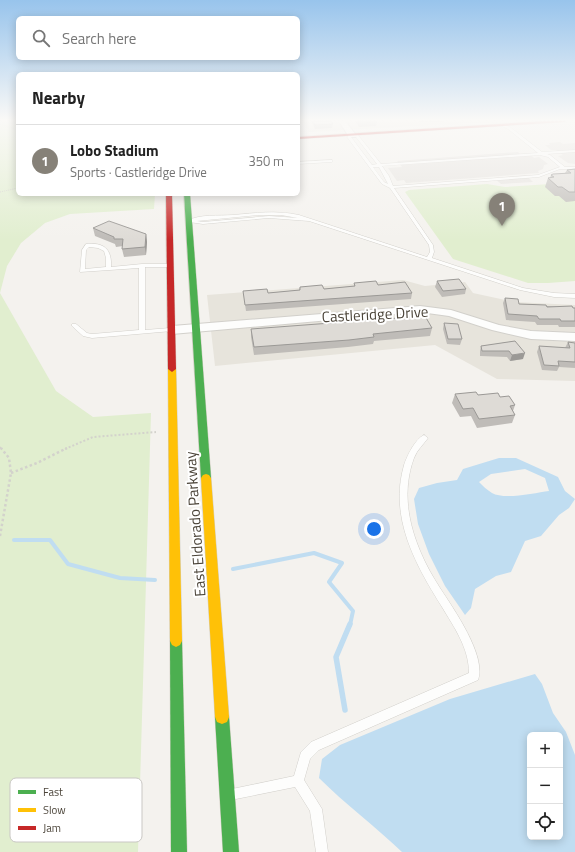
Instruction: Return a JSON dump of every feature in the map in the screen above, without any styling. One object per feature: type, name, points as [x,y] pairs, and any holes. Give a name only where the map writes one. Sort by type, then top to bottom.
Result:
[{"type":"main road","name":"East Eldorado Parkway","points":[[169,196],[179,852]]},
{"type":"main road","name":"East Eldorado Parkway","points":[[187,196],[231,852]]},
{"type":"street","name":"Castleridge Drive","points":[[172,330],[420,309],[451,313],[496,328],[531,335],[575,337]]},
{"type":"lane","points":[[300,163],[331,161]]},
{"type":"lane","points":[[367,161],[383,183],[391,187],[539,176],[564,168],[575,168]]},
{"type":"lane","points":[[375,161],[391,182],[391,187],[431,245],[432,252],[429,258]]},
{"type":"lane","points":[[371,166],[450,161]]},
{"type":"lane","points":[[556,161],[564,168]]},
{"type":"lane","points":[[188,221],[199,218],[274,213],[290,214],[530,291],[554,295],[575,296]]},
{"type":"lane","points":[[108,269],[110,254],[99,245],[88,244],[84,250],[82,271],[108,269],[142,266],[170,264]]},
{"type":"lane","points":[[142,266],[142,332]]},
{"type":"lane","points":[[74,325],[85,335],[92,336],[172,330]]},
{"type":"lane","points":[[322,852],[316,810],[298,781],[305,756],[315,746],[474,676],[475,665],[459,625],[439,596],[417,554],[404,518],[404,478],[411,457],[424,438]]},
{"type":"lane","points":[[227,795],[298,781]]},
{"type":"path","points":[[0,192],[16,188]]},
{"type":"path","points":[[11,473],[37,463],[93,437],[161,431]]},
{"type":"path","points":[[0,447],[9,458],[11,473],[0,536]]},
{"type":"shaded area","points":[[397,161],[544,161],[548,164],[544,165],[543,169],[538,171],[539,173],[406,183],[404,180],[397,181],[388,168],[402,167]]},
{"type":"shaded area","points":[[565,161],[575,161],[575,164]]},
{"type":"shaded area","points":[[526,175],[533,182],[501,184],[494,178]]},
{"type":"shaded area","points":[[403,280],[425,286],[465,282],[473,293],[515,302],[575,305],[575,381],[497,379],[435,345],[215,366],[207,295]]},
{"type":"green space","points":[[0,161],[16,161],[16,196],[155,196],[154,209],[70,214],[45,223],[21,243],[7,266],[0,293]]},
{"type":"green space","points":[[575,178],[575,281],[528,283],[453,259],[405,192],[409,190],[487,184],[505,187],[550,184]]},
{"type":"green space","points":[[0,293],[56,391],[93,417],[151,413],[140,778],[10,778],[10,842],[138,842],[138,852],[0,852]]},
{"type":"water","points":[[499,458],[516,458],[558,477],[565,491],[575,499],[569,508],[559,515],[541,536],[525,541],[511,572],[496,576],[475,589],[471,608],[465,615],[445,586],[429,554],[418,524],[414,499],[419,488],[457,480],[463,469]],"holes":[[[525,469],[545,478],[549,491],[512,496],[497,495],[492,493],[479,482],[491,474]]]},
{"type":"water","points":[[535,674],[542,684],[553,713],[566,732],[575,755],[575,852],[402,852],[319,778],[322,759],[340,745],[450,699]]},
{"type":"building","points":[[575,169],[575,192],[569,192],[562,187],[558,187],[548,178],[554,177],[551,175],[553,174],[571,173],[567,170]]},
{"type":"building","points":[[109,221],[146,234],[145,247],[122,249],[123,239],[114,239],[114,237],[93,228]]},
{"type":"building","points":[[459,279],[466,289],[443,291],[437,281]]},
{"type":"building","points":[[376,281],[378,285],[405,282],[412,293],[245,305],[243,291],[267,289],[268,293],[300,290],[300,287],[322,285],[324,289],[355,286],[354,283]]},
{"type":"building","points":[[505,298],[518,299],[519,304],[546,305],[547,307],[572,306],[575,308],[575,321],[539,319],[537,316],[508,314]]},
{"type":"building","points":[[425,316],[432,328],[373,334],[374,337],[349,340],[254,347],[251,329]]},
{"type":"building","points":[[444,323],[458,324],[462,339],[448,339]]},
{"type":"building","points":[[515,341],[525,353],[512,355],[509,351],[482,351],[481,346]]},
{"type":"building","points":[[568,342],[575,343],[575,362],[558,361],[559,366],[544,365],[539,346],[570,348]]},
{"type":"building","points":[[476,392],[478,395],[498,393],[500,397],[509,396],[515,405],[510,406],[515,415],[479,419],[473,408],[463,409],[455,394]]},
{"type":"waterway","points":[[14,540],[50,540],[68,564],[120,578],[155,580]]},
{"type":"waterway","points":[[233,569],[314,553],[342,563],[329,582],[353,611],[350,625]]},
{"type":"waterway","points":[[345,710],[336,657],[350,624]]},
{"type":"traffic: fast","points":[[187,196],[206,478]]},
{"type":"traffic: fast","points":[[176,641],[179,852]]},
{"type":"traffic: fast","points":[[222,717],[231,852]]},
{"type":"traffic: slow","points":[[172,369],[176,641]]},
{"type":"traffic: slow","points":[[206,478],[222,717]]},
{"type":"traffic: jam","points":[[169,196],[172,369]]},
{"type":"place","name":"Lobo Stadium","points":[[502,226]]}]
